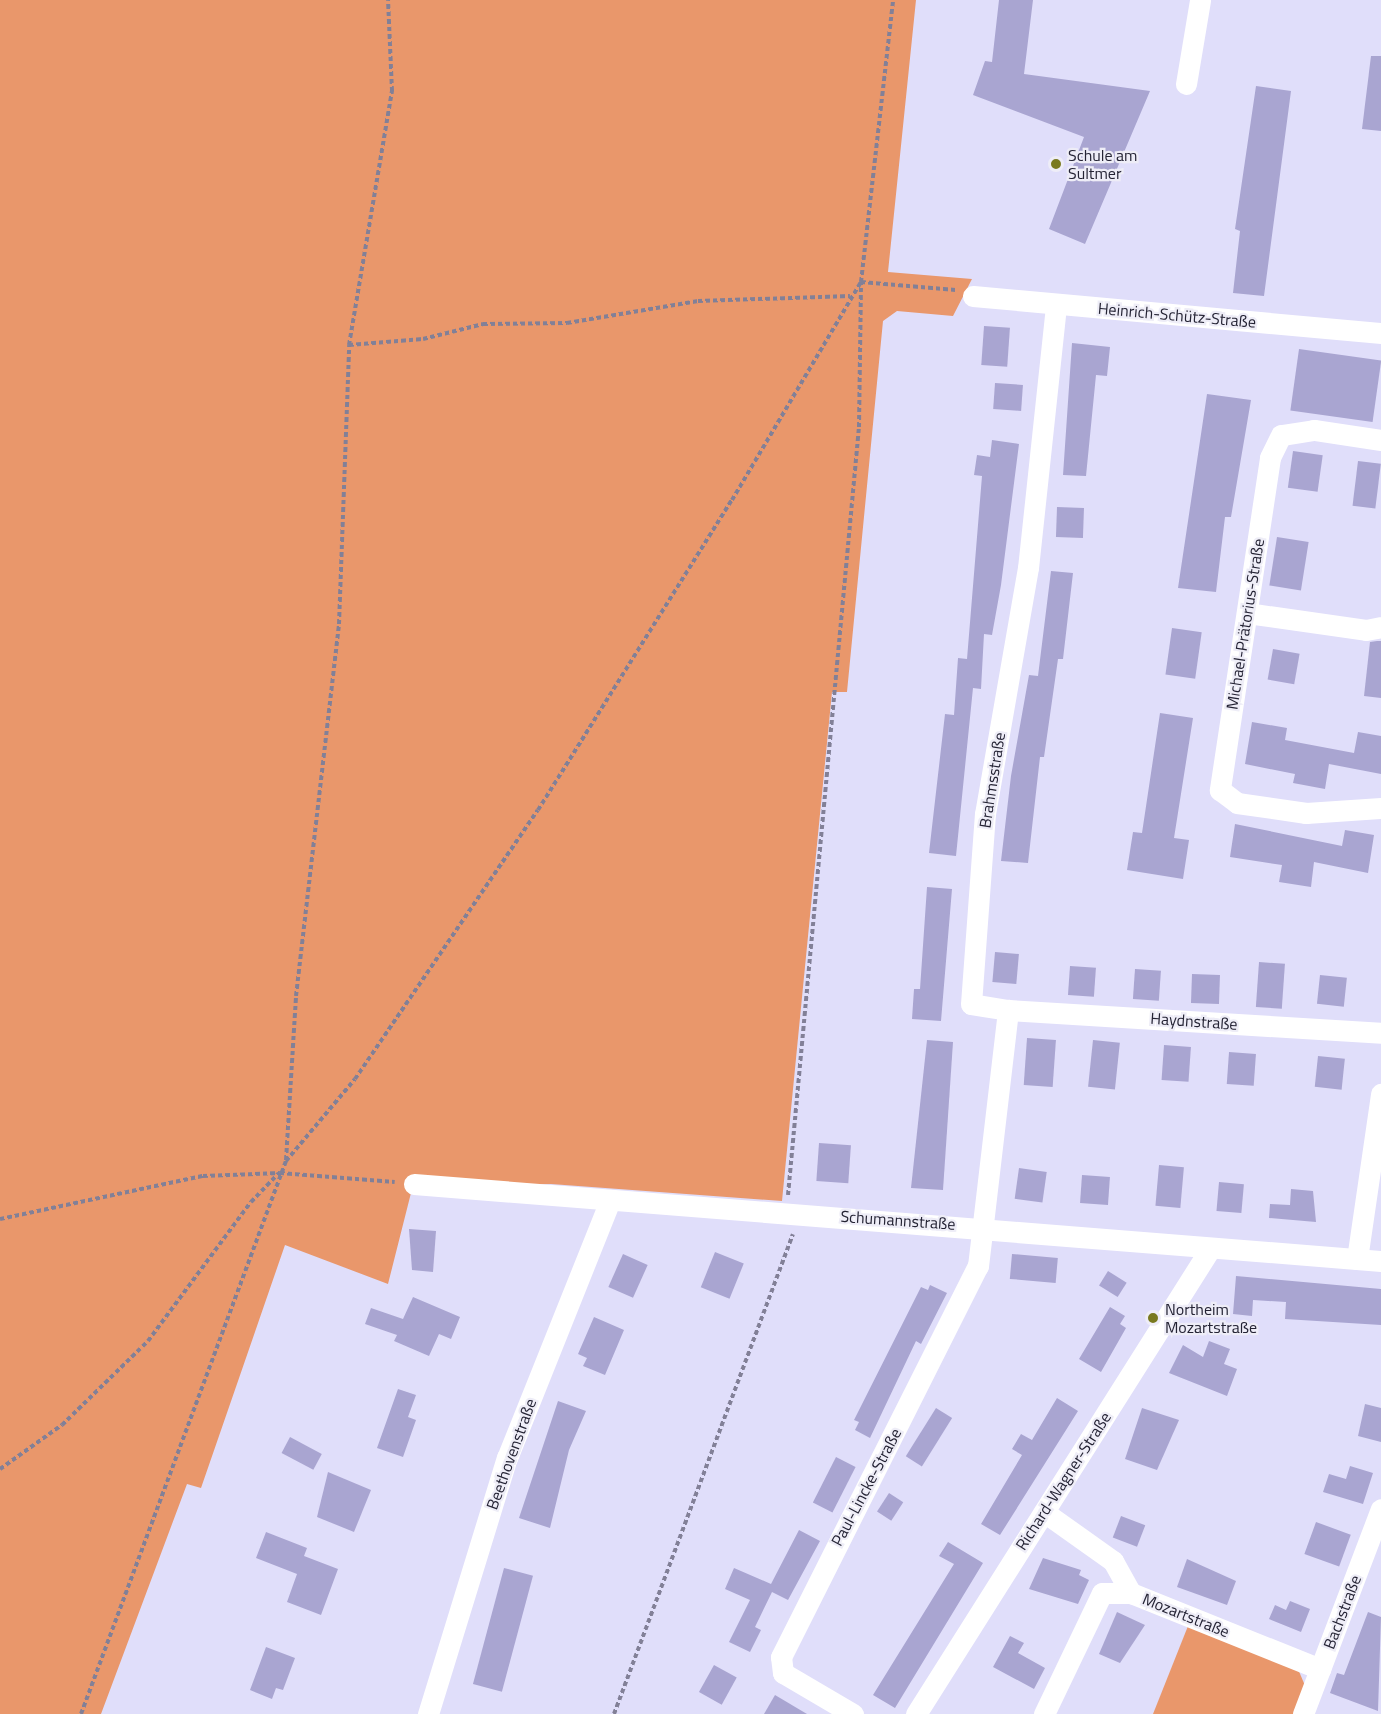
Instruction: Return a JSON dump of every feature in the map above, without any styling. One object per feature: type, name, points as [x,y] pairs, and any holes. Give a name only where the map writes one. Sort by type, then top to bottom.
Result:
[{"type":"street","points":[[1186,84],[1200,0]]},
{"type":"street","name":"Heinrich-Schütz-Straße","points":[[964,294],[1381,333]]},
{"type":"street","name":"Brahmsstraße","points":[[1008,1010],[971,1005],[985,814],[1028,568],[1056,304]]},
{"type":"street","name":"Michael-Prätorius-Straße","points":[[1381,440],[1314,430],[1281,435],[1270,458],[1220,790],[1237,803],[1306,813],[1381,808]]},
{"type":"street","points":[[1248,613],[1366,630],[1381,627]]},
{"type":"street","points":[[985,1226],[1008,1010]]},
{"type":"street","name":"Haydnstraße","points":[[1008,1010],[1381,1033]]},
{"type":"street","points":[[1357,1259],[1381,1094]]},
{"type":"street","name":"Schumannstraße","points":[[414,1184],[985,1226],[1210,1249],[1381,1261]]},
{"type":"street","name":"Beethovenstraße","points":[[428,1714],[507,1458],[610,1200]]},
{"type":"street","name":"Paul-Lincke-Straße","points":[[853,1714],[783,1673],[781,1657],[978,1266],[985,1226]]},
{"type":"street","name":"Richard-Wagner-Straße","points":[[916,1714],[1210,1249]]},
{"type":"street","name":"Bachstraße","points":[[1303,1714],[1381,1509]]},
{"type":"street","name":"Mozartstraße","points":[[1044,1512],[1113,1562],[1131,1593],[1320,1669]]},
{"type":"street","points":[[1044,1714],[1102,1593],[1131,1593]]},
{"type":"path","points":[[286,1161],[296,996],[339,624],[349,345],[392,91],[388,0]]},
{"type":"path","points":[[615,1714],[794,1212],[859,427],[861,282],[893,0]]},
{"type":"path","points":[[861,282],[964,294]]},
{"type":"path","points":[[81,1714],[286,1161],[355,1079],[544,801],[732,500],[850,296],[861,282]]},
{"type":"path","points":[[349,345],[423,339],[483,324],[567,323],[698,301],[850,296]]},
{"type":"path","points":[[0,1469],[62,1425],[148,1341],[251,1202],[280,1173]]},
{"type":"path","points":[[0,1219],[203,1176],[280,1173],[414,1184]]},
{"type":"shaded area","points":[[0,0],[916,0],[888,272],[972,279],[953,316],[897,311],[883,321],[847,692],[832,692],[782,1201],[551,1184],[412,1189],[388,1284],[285,1245],[201,1488],[187,1484],[101,1714],[0,1714]]},
{"type":"shaded area","points":[[1188,1626],[1298,1669],[1306,1688],[1296,1714],[1153,1714]]},
{"type":"building","name":"Schule am Sultmer","points":[[999,0],[1033,0],[1024,74],[1150,91],[1085,244],[1049,229],[1084,137],[973,95],[985,61],[992,62]]},
{"type":"building","points":[[1371,56],[1381,56],[1381,131],[1362,129]]},
{"type":"building","points":[[1256,86],[1291,91],[1264,296],[1233,293],[1240,231],[1235,229]]},
{"type":"building","points":[[984,326],[1010,328],[1007,367],[981,365]]},
{"type":"building","points":[[1072,343],[1110,347],[1107,376],[1096,375],[1086,476],[1063,475]]},
{"type":"building","points":[[1299,349],[1381,361],[1373,422],[1290,410]]},
{"type":"building","points":[[995,383],[1023,385],[1021,411],[993,409]]},
{"type":"building","points":[[1207,394],[1251,400],[1231,517],[1225,517],[1216,592],[1178,588]]},
{"type":"building","points":[[992,440],[1019,444],[1001,585],[992,635],[984,634],[981,689],[973,688],[956,856],[929,853],[945,714],[954,715],[958,658],[967,659],[982,476],[974,475],[977,455],[990,457]]},
{"type":"building","points":[[1293,451],[1323,455],[1318,492],[1288,488]]},
{"type":"building","points":[[1358,461],[1381,464],[1375,508],[1353,506]]},
{"type":"building","points":[[1057,507],[1084,508],[1083,538],[1056,537]]},
{"type":"building","points":[[1277,537],[1309,542],[1301,590],[1269,585]]},
{"type":"building","points":[[1051,571],[1073,573],[1063,659],[1058,659],[1044,757],[1040,757],[1028,863],[1001,861],[1011,776],[1029,675],[1038,676]]},
{"type":"building","points":[[1172,628],[1202,632],[1195,679],[1165,675]]},
{"type":"building","points":[[1381,641],[1381,698],[1364,696],[1370,642]]},
{"type":"building","points":[[1273,649],[1300,654],[1294,684],[1268,680]]},
{"type":"building","points":[[1160,713],[1193,718],[1174,838],[1189,840],[1183,879],[1127,870],[1133,832],[1142,833]]},
{"type":"building","points":[[1252,722],[1287,728],[1285,740],[1354,753],[1358,732],[1381,736],[1381,774],[1329,764],[1325,789],[1293,783],[1295,774],[1245,764]]},
{"type":"building","points":[[1235,824],[1342,846],[1345,830],[1374,835],[1368,873],[1314,862],[1311,887],[1279,882],[1282,865],[1230,857]]},
{"type":"building","points":[[927,887],[952,889],[941,1021],[912,1019],[914,989],[920,989]]},
{"type":"building","points":[[995,952],[1019,954],[1016,984],[992,982]]},
{"type":"building","points":[[1259,962],[1285,964],[1282,1009],[1256,1007]]},
{"type":"building","points":[[1070,966],[1096,968],[1094,997],[1068,995]]},
{"type":"building","points":[[1135,969],[1161,971],[1159,1001],[1133,999]]},
{"type":"building","points":[[1192,974],[1220,975],[1219,1004],[1191,1003]]},
{"type":"building","points":[[1320,975],[1347,978],[1344,1007],[1317,1004]]},
{"type":"building","points":[[1027,1038],[1056,1040],[1053,1087],[1024,1085]]},
{"type":"building","points":[[927,1040],[953,1042],[943,1190],[911,1188]]},
{"type":"building","points":[[1093,1040],[1120,1043],[1115,1090],[1088,1087]]},
{"type":"building","points":[[1164,1045],[1191,1047],[1188,1082],[1162,1080]]},
{"type":"building","points":[[1229,1052],[1256,1054],[1254,1086],[1227,1084]]},
{"type":"building","points":[[1318,1056],[1345,1059],[1342,1090],[1315,1087]]},
{"type":"building","points":[[819,1143],[851,1145],[848,1183],[816,1181]]},
{"type":"building","points":[[1159,1165],[1184,1167],[1180,1208],[1155,1206]]},
{"type":"building","points":[[1019,1168],[1047,1172],[1042,1203],[1015,1199]]},
{"type":"building","points":[[1082,1175],[1110,1177],[1108,1205],[1080,1203]]},
{"type":"building","points":[[1219,1182],[1244,1184],[1241,1213],[1216,1211]]},
{"type":"building","points":[[1291,1189],[1313,1191],[1316,1222],[1269,1218],[1270,1204],[1290,1205]]},
{"type":"building","points":[[409,1229],[436,1231],[433,1272],[412,1270]]},
{"type":"building","points":[[715,1252],[744,1264],[730,1299],[701,1287]]},
{"type":"building","points":[[623,1254],[648,1265],[633,1298],[608,1287]]},
{"type":"building","points":[[1012,1254],[1058,1258],[1056,1283],[1010,1279]]},
{"type":"building","points":[[1108,1271],[1127,1283],[1118,1297],[1099,1285]]},
{"type":"building","points":[[1236,1276],[1381,1289],[1381,1325],[1285,1319],[1286,1302],[1253,1300],[1252,1316],[1233,1314]]},
{"type":"building","points":[[930,1285],[947,1293],[921,1344],[916,1341],[870,1438],[855,1430],[859,1422],[854,1420],[921,1287],[928,1290]]},
{"type":"building","points":[[413,1297],[460,1317],[451,1339],[439,1334],[429,1356],[394,1341],[397,1335],[365,1324],[371,1308],[403,1319]]},
{"type":"building","points":[[1110,1307],[1125,1316],[1120,1324],[1126,1328],[1101,1372],[1079,1359]]},
{"type":"building","points":[[594,1317],[624,1330],[605,1375],[583,1366],[587,1358],[578,1354]]},
{"type":"building","points":[[1209,1341],[1230,1349],[1224,1364],[1237,1369],[1227,1396],[1169,1373],[1183,1345],[1203,1357]]},
{"type":"building","points":[[398,1389],[416,1395],[408,1417],[416,1420],[403,1457],[377,1448]]},
{"type":"building","points":[[1057,1398],[1078,1411],[1000,1535],[981,1524],[1022,1455],[1012,1449],[1021,1434],[1032,1440]]},
{"type":"building","points":[[558,1401],[586,1411],[569,1450],[550,1528],[519,1518]]},
{"type":"building","points":[[1365,1404],[1381,1408],[1381,1442],[1358,1436]]},
{"type":"building","points":[[936,1408],[952,1418],[922,1466],[906,1456]]},
{"type":"building","points":[[1142,1408],[1179,1420],[1157,1470],[1125,1459]]},
{"type":"building","points":[[290,1437],[322,1454],[313,1470],[282,1453]]},
{"type":"building","points":[[836,1457],[856,1467],[832,1512],[813,1502]]},
{"type":"building","points":[[1350,1466],[1373,1473],[1363,1504],[1323,1492],[1329,1474],[1346,1479]]},
{"type":"building","points":[[328,1472],[371,1490],[354,1532],[317,1517]]},
{"type":"building","points":[[889,1493],[903,1502],[891,1521],[877,1511]]},
{"type":"building","points":[[1121,1516],[1145,1525],[1137,1547],[1113,1537]]},
{"type":"building","points":[[1316,1522],[1351,1535],[1339,1567],[1304,1554]]},
{"type":"building","points":[[799,1530],[820,1541],[788,1600],[772,1592],[755,1627],[761,1630],[750,1652],[729,1642],[750,1600],[725,1589],[734,1568],[771,1584]]},
{"type":"building","points":[[266,1532],[307,1548],[304,1556],[338,1569],[321,1615],[287,1602],[297,1574],[256,1558]]},
{"type":"building","points":[[948,1542],[983,1563],[895,1708],[873,1695],[954,1564],[939,1556]]},
{"type":"building","points":[[1043,1558],[1081,1570],[1079,1575],[1089,1580],[1078,1604],[1029,1589]]},
{"type":"building","points":[[1187,1559],[1236,1581],[1227,1605],[1177,1587]]},
{"type":"building","points":[[504,1568],[533,1576],[502,1692],[473,1684]]},
{"type":"building","points":[[1290,1601],[1310,1609],[1301,1632],[1269,1619],[1275,1605],[1286,1610]]},
{"type":"building","points":[[1117,1612],[1145,1625],[1120,1663],[1099,1654]]},
{"type":"building","points":[[1368,1612],[1381,1617],[1378,1711],[1330,1693],[1337,1673],[1344,1675]]},
{"type":"building","points":[[1010,1636],[1024,1643],[1018,1653],[1045,1668],[1034,1689],[993,1667]]},
{"type":"building","points":[[266,1647],[295,1658],[283,1690],[276,1688],[272,1699],[250,1690]]},
{"type":"building","points":[[714,1665],[737,1678],[722,1705],[699,1692]]},
{"type":"building","points":[[775,1695],[807,1714],[764,1714]]},
{"type":"place","name":"Schule am Sultmer","points":[[1056,164]]},
{"type":"place","name":"Northeim Mozartstraße","points":[[1153,1318]]}]
